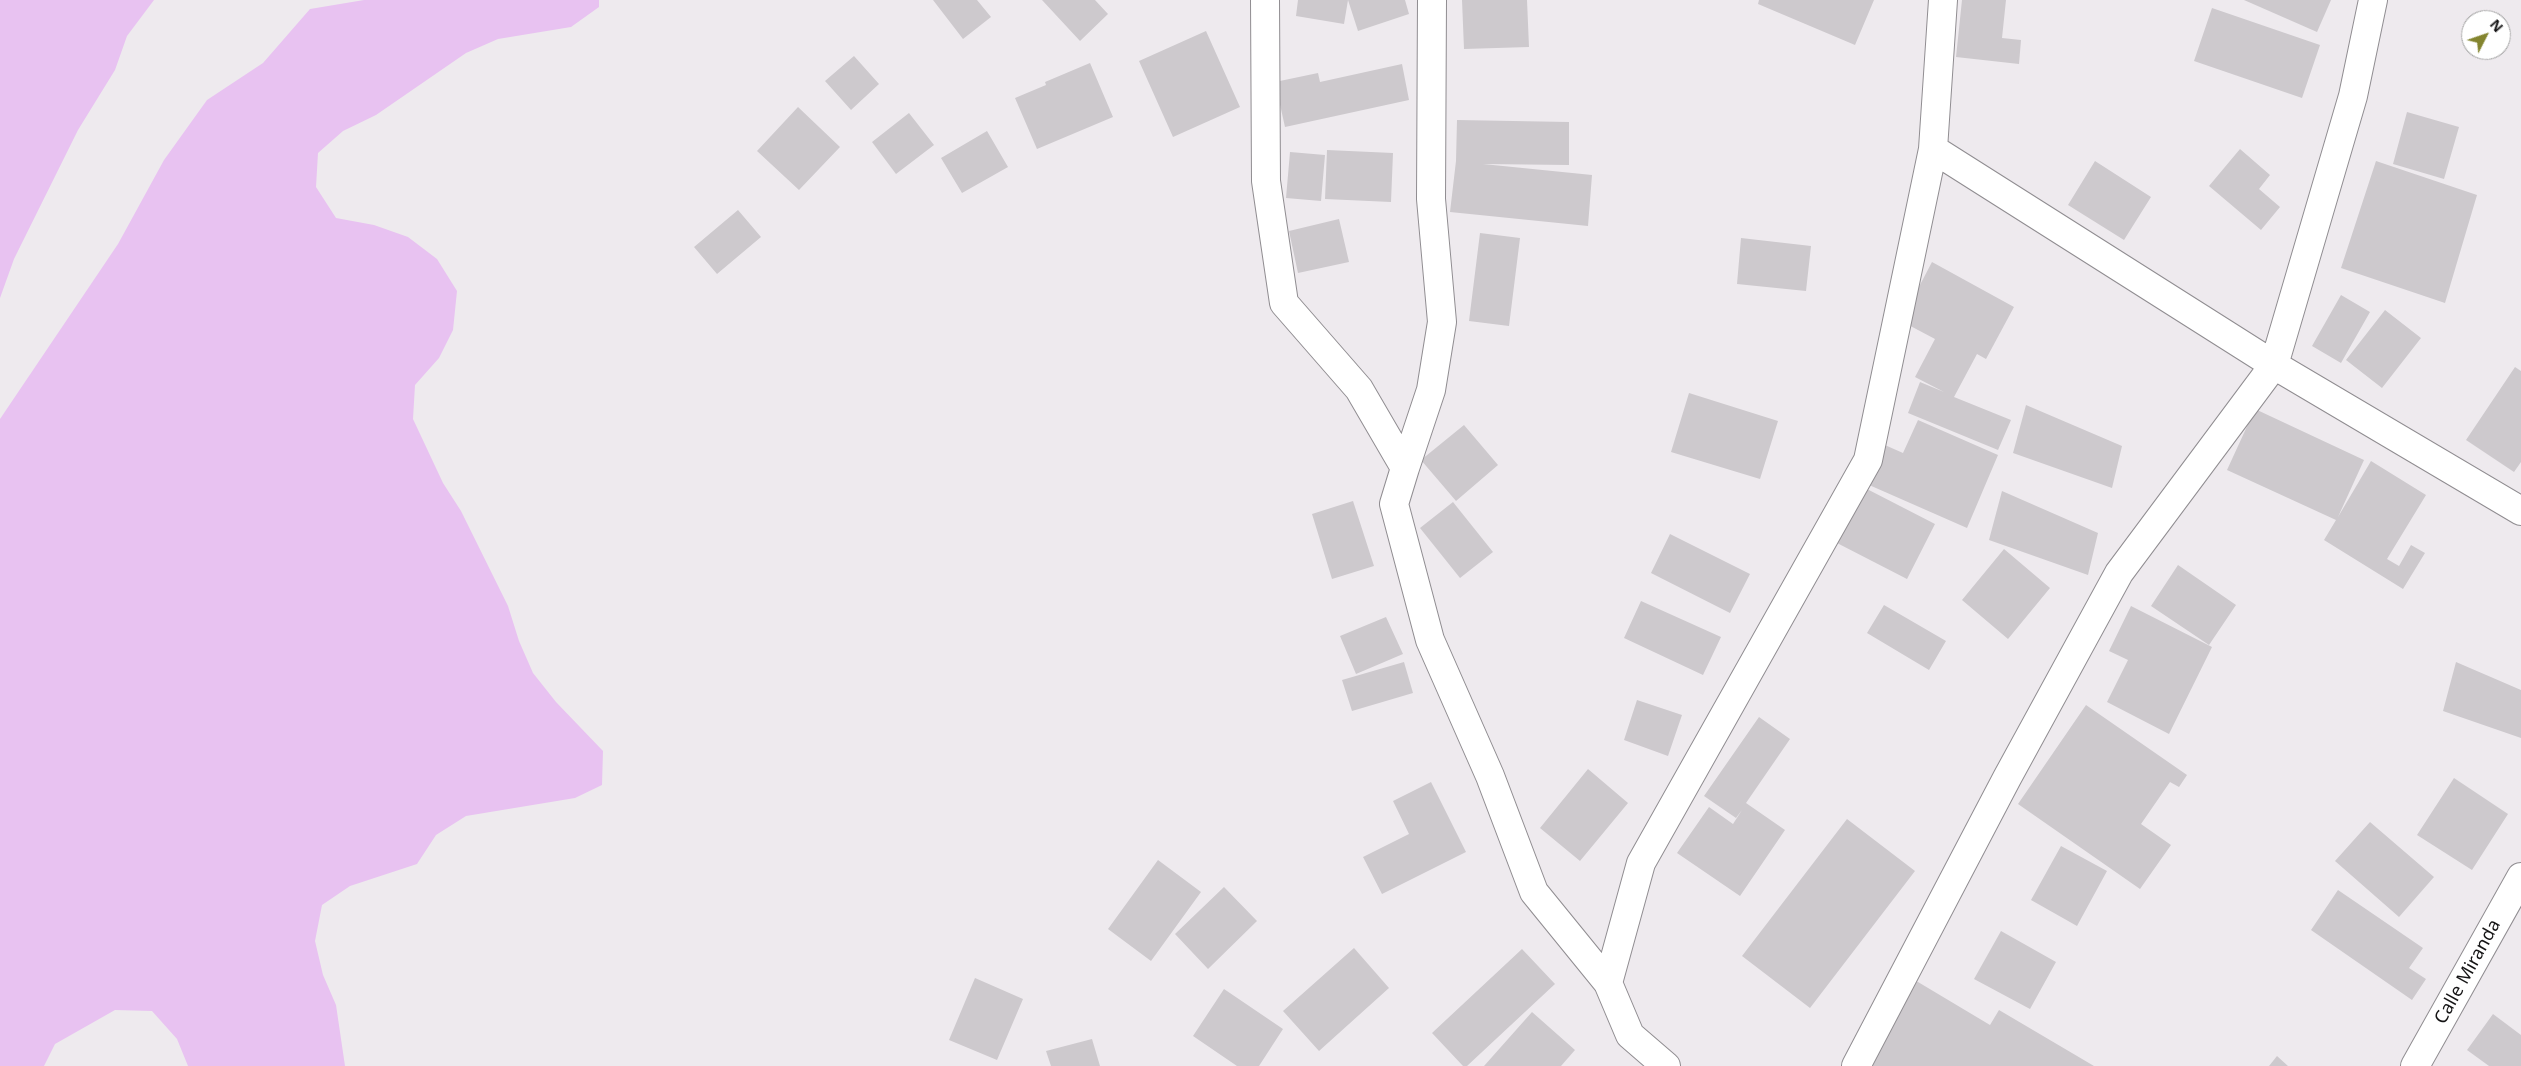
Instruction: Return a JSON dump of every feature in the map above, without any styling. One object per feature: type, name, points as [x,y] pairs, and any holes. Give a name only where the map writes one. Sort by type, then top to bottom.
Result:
[{"type":"street","points":[[1265,0],[1266,181],[1284,303],[1360,389],[1406,468]]},
{"type":"street","points":[[1432,0],[1431,199],[1442,322],[1431,390],[1394,504],[1430,640],[1490,776],[1534,892],[1608,983],[1630,1035],[1666,1066]]},
{"type":"street","points":[[1608,983],[1641,862],[1868,460],[1933,149],[1943,0]]},
{"type":"street","points":[[1856,1066],[2007,778],[2119,573],[2274,365],[2353,96],[2373,0]]},
{"type":"street","points":[[1933,149],[2274,365],[2521,510]]},
{"type":"street","name":"Calle Miranda","points":[[2415,1066],[2521,877]]},
{"type":"shaded area","points":[[0,0],[154,0],[127,36],[115,70],[78,130],[14,259],[0,298]]},
{"type":"shaded area","points":[[364,0],[599,0],[599,7],[571,27],[498,39],[466,53],[376,115],[343,131],[318,153],[316,187],[336,218],[374,225],[408,237],[437,259],[457,291],[453,330],[439,358],[415,385],[413,419],[443,483],[461,511],[508,606],[519,641],[533,673],[556,702],[603,751],[602,785],[575,798],[466,816],[436,835],[417,864],[350,886],[322,905],[315,941],[323,975],[336,1005],[345,1066],[188,1066],[177,1039],[152,1011],[115,1010],[55,1044],[44,1066],[0,1066],[0,419],[118,244],[164,160],[207,100],[263,63],[310,9]]},
{"type":"building","points":[[933,0],[977,0],[991,17],[963,39]]},
{"type":"building","points":[[1042,0],[1095,0],[1108,14],[1080,41]]},
{"type":"building","points":[[1298,0],[1348,0],[1344,24],[1296,16]]},
{"type":"building","points":[[1348,0],[1405,0],[1409,14],[1358,31]]},
{"type":"building","points":[[1462,0],[1527,0],[1529,47],[1464,49]]},
{"type":"building","points":[[1759,0],[1874,0],[1855,45],[1758,4]]},
{"type":"building","points":[[1962,0],[2006,0],[2002,38],[2021,40],[2019,64],[1956,57]]},
{"type":"building","points":[[2244,0],[2331,0],[2317,32]]},
{"type":"building","points":[[2212,8],[2320,45],[2302,98],[2194,61]]},
{"type":"building","points":[[1206,31],[1240,107],[1173,137],[1139,61]]},
{"type":"building","points":[[854,56],[879,84],[851,110],[825,81]]},
{"type":"building","points":[[1090,63],[1113,117],[1037,149],[1015,98],[1046,85],[1045,82]]},
{"type":"building","points":[[1402,64],[1409,100],[1285,127],[1275,82],[1318,73],[1320,82]]},
{"type":"building","points":[[798,107],[840,147],[799,190],[757,151]]},
{"type":"building","points":[[2407,112],[2459,127],[2444,179],[2393,164]]},
{"type":"building","points":[[909,113],[934,145],[896,174],[872,142]]},
{"type":"building","points":[[1457,120],[1569,122],[1569,165],[1483,164],[1592,175],[1588,226],[1450,212],[1456,161]]},
{"type":"building","points":[[987,131],[1008,167],[962,193],[941,158]]},
{"type":"building","points":[[2240,149],[2270,175],[2259,189],[2280,207],[2261,230],[2209,186]]},
{"type":"building","points":[[1327,150],[1393,153],[1391,202],[1325,199]]},
{"type":"building","points":[[1290,152],[1325,155],[1321,201],[1286,198]]},
{"type":"building","points":[[2095,161],[2151,197],[2124,240],[2068,205]]},
{"type":"building","points":[[2376,161],[2477,195],[2445,303],[2341,268]]},
{"type":"building","points":[[738,210],[761,237],[717,274],[694,247]]},
{"type":"building","points":[[1339,219],[1349,262],[1298,273],[1289,231]]},
{"type":"building","points":[[1480,233],[1520,238],[1509,326],[1469,321]]},
{"type":"building","points":[[1741,238],[1811,246],[1806,291],[1737,284]]},
{"type":"building","points":[[1932,262],[2014,307],[1986,359],[1977,354],[1954,397],[2011,420],[1998,450],[1908,413],[1920,382],[1944,392],[1915,377],[1935,339],[1901,321]]},
{"type":"building","points":[[2341,295],[2370,312],[2341,363],[2312,346]]},
{"type":"building","points":[[2385,310],[2421,338],[2382,388],[2346,360]]},
{"type":"building","points":[[2515,367],[2521,371],[2521,462],[2514,472],[2466,440]]},
{"type":"building","points":[[1689,393],[1778,421],[1760,479],[1671,452]]},
{"type":"building","points":[[2026,405],[2122,446],[2112,488],[2013,453]]},
{"type":"building","points":[[2255,409],[2364,460],[2338,517],[2371,461],[2426,495],[2387,559],[2399,566],[2411,545],[2425,553],[2403,589],[2324,540],[2336,520],[2227,470]]},
{"type":"building","points":[[1918,420],[1998,455],[1967,528],[1860,481],[1878,442],[1903,453]]},
{"type":"building","points":[[1464,425],[1498,465],[1456,501],[1421,460]]},
{"type":"building","points":[[1865,488],[1935,524],[1907,579],[1837,543]]},
{"type":"building","points":[[2002,491],[2098,533],[2088,575],[1989,540]]},
{"type":"building","points":[[1353,501],[1374,566],[1332,579],[1312,514]]},
{"type":"building","points":[[1453,502],[1493,552],[1460,578],[1420,528]]},
{"type":"building","points":[[1670,534],[1750,574],[1730,613],[1651,573]]},
{"type":"building","points":[[2004,549],[2050,588],[2008,639],[1962,600]]},
{"type":"building","points":[[2178,565],[2236,605],[2209,645],[2151,606]]},
{"type":"building","points":[[1641,601],[1721,637],[1703,675],[1624,638]]},
{"type":"building","points":[[1884,605],[1946,641],[1929,670],[1867,633]]},
{"type":"building","points":[[2131,606],[2212,647],[2169,734],[2107,702],[2128,660],[2109,651]]},
{"type":"building","points":[[1386,617],[1403,654],[1356,674],[1340,636]]},
{"type":"building","points":[[1404,662],[1413,693],[1352,711],[1342,680]]},
{"type":"building","points":[[2456,662],[2521,690],[2521,738],[2443,711]]},
{"type":"building","points":[[1637,700],[1682,715],[1668,756],[1624,740]]},
{"type":"building","points":[[2086,705],[2187,775],[2179,787],[2170,782],[2141,824],[2171,845],[2140,889],[2018,804]]},
{"type":"building","points":[[1759,717],[1790,739],[1746,803],[1785,830],[1740,896],[1677,853],[1709,807],[1733,824],[1742,810],[1736,818],[1704,796]]},
{"type":"building","points":[[1588,769],[1628,803],[1580,861],[1540,828]]},
{"type":"building","points":[[2454,778],[2508,814],[2472,870],[2417,835]]},
{"type":"building","points":[[1431,782],[1466,852],[1382,894],[1363,857],[1409,834],[1393,801]]},
{"type":"building","points":[[1847,819],[1915,871],[1810,1008],[1742,956]]},
{"type":"building","points":[[2370,822],[2434,877],[2399,917],[2335,861]]},
{"type":"building","points":[[2061,846],[2107,871],[2077,926],[2031,900]]},
{"type":"building","points":[[1158,860],[1201,892],[1151,961],[1108,929]]},
{"type":"building","points":[[1224,887],[1257,921],[1208,969],[1175,934]]},
{"type":"building","points":[[2338,890],[2423,948],[2409,968],[2426,979],[2412,1000],[2311,930]]},
{"type":"building","points":[[2001,931],[2056,962],[2030,1009],[1974,979]]},
{"type":"building","points":[[1354,948],[1389,988],[1319,1051],[1283,1011]]},
{"type":"building","points":[[1522,949],[1555,984],[1467,1066],[1463,1066],[1432,1033]]},
{"type":"building","points":[[975,978],[1023,999],[997,1060],[949,1040]]},
{"type":"building","points":[[1913,979],[1990,1025],[1999,1010],[2094,1066],[1862,1066]]},
{"type":"building","points":[[1224,989],[1283,1029],[1259,1066],[1237,1066],[1193,1036]]},
{"type":"building","points":[[1532,1012],[1575,1050],[1561,1066],[1484,1066]]},
{"type":"building","points":[[2493,1014],[2521,1035],[2521,1066],[2489,1066],[2467,1050]]},
{"type":"building","points":[[1092,1039],[1100,1066],[1051,1066],[1046,1051]]},
{"type":"building","points":[[2277,1056],[2288,1066],[2269,1066]]}]
